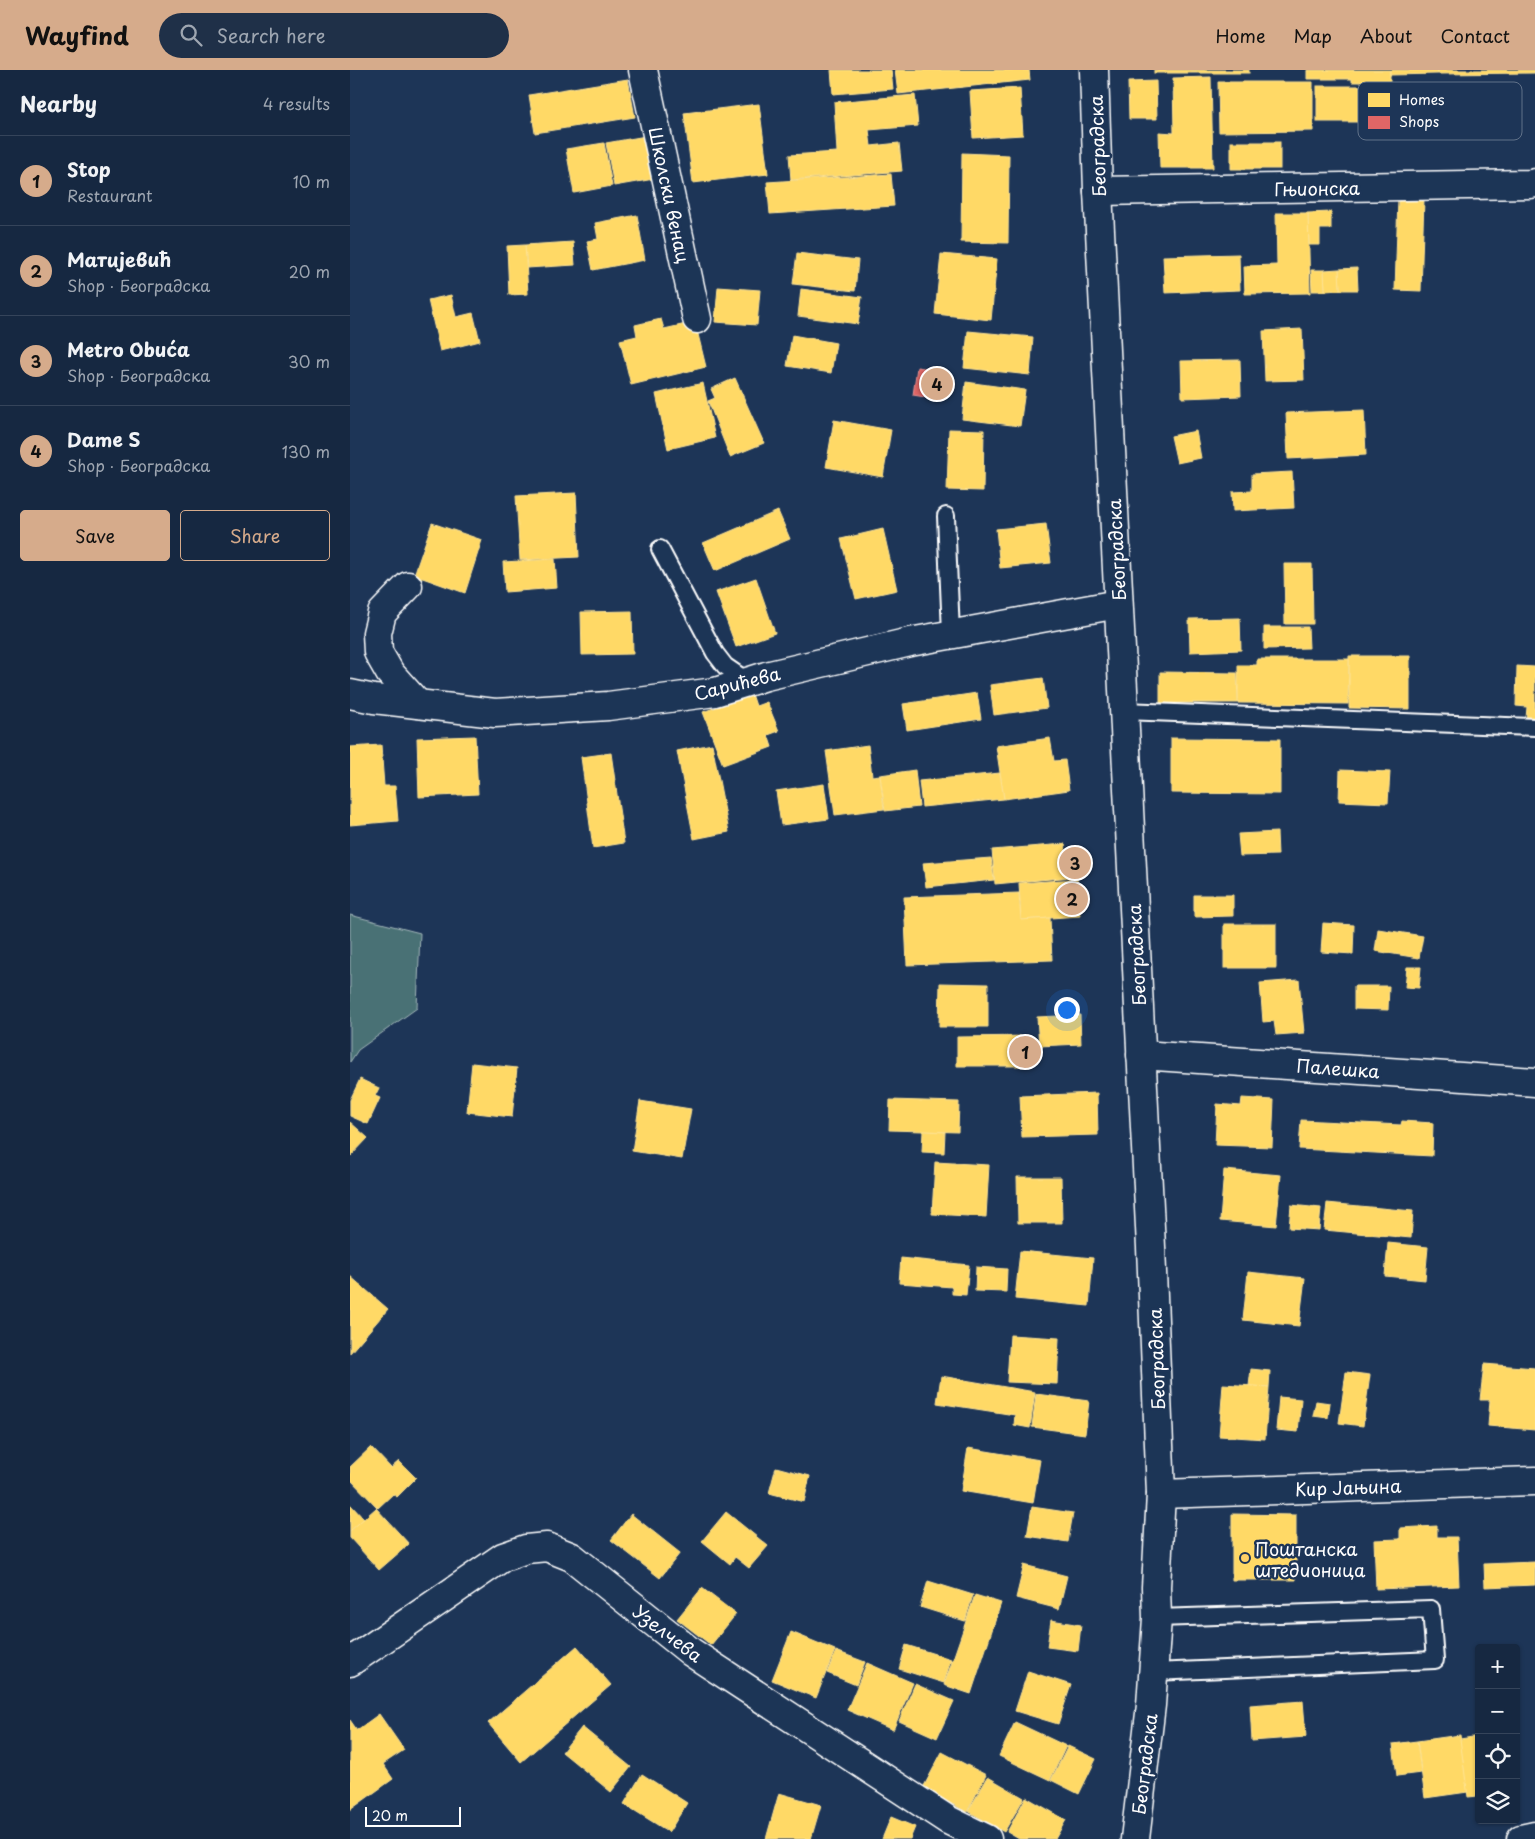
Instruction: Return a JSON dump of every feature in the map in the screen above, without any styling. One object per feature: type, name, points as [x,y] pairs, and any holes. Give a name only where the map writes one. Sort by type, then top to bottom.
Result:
[{"type":"street","name":"Школски венац","points":[[643,70],[697,320]]},
{"type":"street","name":"Београдска","points":[[1094,70],[1118,604],[1152,1247],[1161,1494],[1151,1705],[1135,1839]]},
{"type":"street","name":"Гњионска","points":[[1098,191],[1535,183]]},
{"type":"street","points":[[408,586],[382,613],[376,633],[378,652],[390,673],[417,703]]},
{"type":"street","name":"Сарићева","points":[[350,694],[374,699],[494,713],[608,706],[715,692],[766,676],[951,633],[1118,604]]},
{"type":"street","name":"Палешка","points":[[1141,1055],[1535,1082]]},
{"type":"street","name":"Кир Јањина","points":[[1161,1494],[1535,1481]]},
{"type":"street","name":"Узелчева","points":[[350,1662],[503,1557],[526,1549],[547,1547],[572,1557],[700,1658],[948,1820],[987,1839]]},
{"type":"street","points":[[1521,1839],[1535,1836]]},
{"type":"lane","points":[[946,516],[951,633]]},
{"type":"lane","points":[[660,549],[715,653],[725,666],[740,678],[766,676]]},
{"type":"lane","points":[[1124,711],[1535,727]]},
{"type":"lane","points":[[1153,1672],[1435,1660],[1431,1609],[1156,1618]]},
{"type":"green space","points":[[350,915],[420,933],[417,1008],[358,1050],[350,1062]]},
{"type":"building: Homes","points":[[831,70],[891,70],[893,89],[833,94]]},
{"type":"building: Homes","points":[[895,70],[1029,70],[1030,80],[898,94]]},
{"type":"building: Homes","points":[[1154,70],[1249,70],[1249,73],[1154,73]]},
{"type":"building: Homes","points":[[1307,70],[1390,70],[1390,82],[1352,82],[1352,79],[1307,79]]},
{"type":"building: Homes","points":[[1390,70],[1438,70],[1438,74],[1390,75]]},
{"type":"building: Homes","points":[[1438,70],[1535,70],[1535,73],[1438,74]]},
{"type":"building: Homes","points":[[1211,77],[1213,168],[1160,168],[1159,132],[1174,133],[1173,78]]},
{"type":"building: Homes","points":[[628,79],[635,117],[535,133],[529,95]]},
{"type":"building: Homes","points":[[1156,81],[1157,119],[1129,119],[1128,82]]},
{"type":"building: Homes","points":[[1218,82],[1313,82],[1313,131],[1219,132]]},
{"type":"building: Homes","points":[[1317,86],[1358,86],[1358,122],[1317,122]]},
{"type":"building: Homes","points":[[1020,88],[1023,135],[973,138],[970,91]]},
{"type":"building: Homes","points":[[915,95],[918,126],[869,130],[871,146],[899,143],[902,171],[791,180],[789,155],[837,152],[834,102]]},
{"type":"building: Homes","points":[[759,104],[768,174],[693,183],[684,113]]},
{"type":"building: Homes","points":[[646,136],[654,179],[614,186],[606,143]]},
{"type":"building: Homes","points":[[1231,142],[1280,142],[1280,169],[1231,169]]},
{"type":"building: Homes","points":[[604,143],[612,186],[574,193],[566,149]]},
{"type":"building: Homes","points":[[962,153],[1009,155],[1008,243],[961,242]]},
{"type":"building: Homes","points":[[891,174],[894,206],[770,214],[767,182]]},
{"type":"building: Homes","points":[[1398,199],[1424,199],[1421,291],[1395,290]]},
{"type":"building: Homes","points":[[1331,212],[1331,229],[1320,229],[1320,245],[1309,245],[1308,213]]},
{"type":"building: Homes","points":[[1276,213],[1308,213],[1310,293],[1245,294],[1244,266],[1277,265]]},
{"type":"building: Homes","points":[[637,215],[645,260],[593,270],[587,241],[598,239],[595,223]]},
{"type":"building: Homes","points":[[573,242],[575,265],[527,268],[525,245]]},
{"type":"building: Homes","points":[[525,245],[528,294],[509,295],[507,246]]},
{"type":"building: Homes","points":[[797,253],[858,260],[855,291],[793,284]]},
{"type":"building: Homes","points":[[941,254],[997,259],[991,320],[935,314]]},
{"type":"building: Homes","points":[[1239,254],[1240,290],[1165,293],[1163,256]]},
{"type":"building: Homes","points":[[1357,268],[1358,290],[1340,290],[1339,269]]},
{"type":"building: Homes","points":[[1339,269],[1340,290],[1325,291],[1324,270]]},
{"type":"building: Homes","points":[[1311,270],[1324,270],[1325,291],[1312,291]]},
{"type":"building: Homes","points":[[718,287],[760,290],[757,325],[715,322]]},
{"type":"building: Homes","points":[[801,289],[862,297],[858,324],[798,316]]},
{"type":"building: Homes","points":[[451,295],[456,317],[473,313],[480,341],[440,351],[428,300]]},
{"type":"building: Homes","points":[[661,319],[664,329],[695,322],[706,367],[631,385],[620,340],[637,336],[635,325]]},
{"type":"building: Homes","points":[[1302,329],[1304,380],[1265,381],[1263,331]]},
{"type":"building: Homes","points":[[968,331],[1033,337],[1030,375],[964,368]]},
{"type":"building: Homes","points":[[792,335],[836,343],[831,373],[787,366]]},
{"type":"building: Homes","points":[[1240,360],[1241,396],[1182,398],[1181,361]]},
{"type":"building: Homes","points":[[735,378],[764,443],[730,457],[708,401],[715,398],[711,389]]},
{"type":"building: Homes","points":[[966,382],[1025,390],[1020,426],[962,419]]},
{"type":"building: Homes","points":[[703,383],[715,438],[668,449],[656,394]]},
{"type":"building: Homes","points":[[1364,410],[1366,455],[1288,459],[1286,413]]},
{"type":"building: Homes","points":[[834,420],[891,430],[883,477],[826,467]]},
{"type":"building: Homes","points":[[949,429],[984,430],[983,491],[947,490]]},
{"type":"building: Homes","points":[[1196,431],[1201,458],[1177,463],[1171,436]]},
{"type":"building: Homes","points":[[1292,472],[1294,508],[1233,511],[1232,492],[1252,491],[1252,474]]},
{"type":"building: Homes","points":[[576,493],[579,557],[520,560],[516,496]]},
{"type":"building: Homes","points":[[778,511],[790,539],[715,571],[703,543]]},
{"type":"building: Homes","points":[[432,523],[482,540],[465,593],[414,575]]},
{"type":"building: Homes","points":[[1046,524],[1051,563],[1000,568],[996,529]]},
{"type":"building: Homes","points":[[883,529],[897,590],[856,599],[841,539]]},
{"type":"building: Homes","points":[[555,559],[557,588],[505,592],[503,562]]},
{"type":"building: Homes","points":[[1284,564],[1312,564],[1313,624],[1285,624]]},
{"type":"building: Homes","points":[[756,578],[775,633],[736,647],[716,592]]},
{"type":"building: Homes","points":[[632,611],[633,654],[582,655],[581,612]]},
{"type":"building: Homes","points":[[1240,618],[1241,650],[1190,652],[1189,619]]},
{"type":"building: Homes","points":[[1264,627],[1308,627],[1309,648],[1264,649]]},
{"type":"building: Homes","points":[[1349,656],[1410,656],[1410,709],[1349,708]]},
{"type":"building: Homes","points":[[1257,659],[1349,659],[1348,704],[1238,703],[1238,665],[1257,665]]},
{"type":"building: Homes","points":[[1517,666],[1535,667],[1535,719],[1526,718],[1527,707],[1516,706]]},
{"type":"building: Homes","points":[[1160,672],[1237,673],[1238,703],[1160,703]]},
{"type":"building: Homes","points":[[1043,678],[1047,708],[994,715],[990,685]]},
{"type":"building: Homes","points":[[977,693],[981,719],[907,730],[903,704]]},
{"type":"building: Homes","points":[[752,694],[756,706],[767,702],[779,731],[768,735],[772,747],[723,765],[703,712]]},
{"type":"building: Homes","points":[[475,736],[478,794],[419,797],[417,738]]},
{"type":"building: Homes","points":[[1050,738],[1054,761],[1065,760],[1069,790],[1004,799],[996,746]]},
{"type":"building: Homes","points":[[1171,738],[1280,739],[1280,794],[1171,793]]},
{"type":"building: Homes","points":[[712,744],[729,832],[694,839],[677,751]]},
{"type":"building: Homes","points":[[381,745],[384,786],[395,786],[398,821],[350,825],[350,747]]},
{"type":"building: Homes","points":[[868,745],[872,776],[880,775],[884,809],[835,815],[826,751]]},
{"type":"building: Homes","points":[[611,753],[624,843],[593,848],[581,757]]},
{"type":"building: Homes","points":[[915,770],[919,807],[885,811],[880,775]]},
{"type":"building: Homes","points":[[1340,770],[1390,772],[1388,803],[1339,801]]},
{"type":"building: Homes","points":[[1000,773],[1004,799],[922,807],[919,781]]},
{"type":"building: Homes","points":[[824,784],[829,819],[781,825],[776,791]]},
{"type":"building: Homes","points":[[1277,832],[1278,855],[1240,856],[1238,834]]},
{"type":"building: Homes","points":[[1065,844],[1066,851],[1081,850],[1083,876],[995,884],[992,850]]},
{"type":"building: Homes","points":[[991,858],[994,880],[926,887],[923,863]]},
{"type":"building: Homes","points":[[1077,879],[1080,916],[1021,920],[1019,883]]},
{"type":"building: Homes","points":[[1019,893],[1021,920],[1050,918],[1052,960],[907,965],[904,897]]},
{"type":"building: Homes","points":[[1194,895],[1233,895],[1233,916],[1194,917]]},
{"type":"building: Homes","points":[[1323,923],[1354,925],[1353,954],[1321,952]]},
{"type":"building: Homes","points":[[1224,924],[1276,924],[1276,968],[1224,968]]},
{"type":"building: Homes","points":[[1378,929],[1423,936],[1419,958],[1375,951]]},
{"type":"building: Homes","points":[[1407,967],[1421,967],[1419,988],[1405,987]]},
{"type":"building: Homes","points":[[1299,980],[1304,1033],[1276,1035],[1274,1021],[1263,1022],[1260,983]]},
{"type":"building: Homes","points":[[940,983],[988,984],[988,1027],[939,1027]]},
{"type":"building: Homes","points":[[1354,986],[1389,986],[1388,1010],[1354,1009]]},
{"type":"building: Homes","points":[[1080,1015],[1081,1044],[1039,1046],[1037,1017]]},
{"type":"building: Homes","points":[[1031,1036],[1031,1066],[957,1066],[957,1037]]},
{"type":"building: Homes","points":[[472,1063],[517,1068],[512,1117],[467,1112]]},
{"type":"building: Homes","points":[[360,1079],[379,1088],[375,1096],[380,1098],[368,1124],[350,1116],[350,1100]]},
{"type":"building: Homes","points":[[1097,1093],[1098,1135],[1022,1137],[1020,1096]]},
{"type":"building: Homes","points":[[1242,1098],[1274,1100],[1272,1147],[1215,1145],[1217,1104],[1241,1106]]},
{"type":"building: Homes","points":[[890,1100],[959,1102],[958,1132],[889,1130]]},
{"type":"building: Homes","points":[[640,1101],[691,1109],[682,1159],[632,1151]]},
{"type":"building: Homes","points":[[1301,1120],[1401,1125],[1402,1121],[1433,1123],[1432,1156],[1299,1149]]},
{"type":"building: Homes","points":[[350,1122],[368,1138],[350,1157]]},
{"type":"building: Homes","points":[[923,1131],[945,1132],[944,1153],[922,1152]]},
{"type":"building: Homes","points":[[935,1162],[989,1165],[986,1217],[932,1214]]},
{"type":"building: Homes","points":[[1224,1170],[1281,1175],[1276,1226],[1220,1221]]},
{"type":"building: Homes","points":[[1017,1177],[1061,1177],[1062,1223],[1018,1223]]},
{"type":"building: Homes","points":[[1327,1203],[1413,1211],[1411,1238],[1324,1230]]},
{"type":"building: Homes","points":[[1291,1205],[1321,1208],[1319,1230],[1289,1228]]},
{"type":"building: Homes","points":[[1388,1243],[1428,1247],[1425,1280],[1385,1276]]},
{"type":"building: Homes","points":[[1020,1251],[1093,1258],[1089,1306],[1015,1299]]},
{"type":"building: Homes","points":[[901,1258],[969,1265],[966,1295],[952,1294],[952,1287],[899,1283]]},
{"type":"building: Homes","points":[[976,1267],[1007,1269],[1006,1292],[975,1291]]},
{"type":"building: Homes","points":[[1248,1272],[1305,1278],[1299,1326],[1243,1320]]},
{"type":"building: Homes","points":[[350,1276],[388,1309],[350,1353]]},
{"type":"building: Homes","points":[[1010,1335],[1059,1338],[1057,1384],[1007,1382]]},
{"type":"building: Homes","points":[[1484,1364],[1535,1368],[1535,1430],[1488,1426],[1490,1400],[1480,1400]]},
{"type":"building: Homes","points":[[1251,1369],[1270,1371],[1269,1387],[1249,1386]]},
{"type":"building: Homes","points":[[1346,1372],[1370,1375],[1363,1426],[1339,1423]]},
{"type":"building: Homes","points":[[941,1376],[1035,1392],[1030,1428],[1014,1425],[1015,1415],[937,1403]]},
{"type":"building: Homes","points":[[1223,1384],[1269,1387],[1265,1439],[1219,1436]]},
{"type":"building: Homes","points":[[1036,1394],[1089,1401],[1085,1434],[1032,1427]]},
{"type":"building: Homes","points":[[1279,1397],[1301,1399],[1298,1432],[1276,1430]]},
{"type":"building: Homes","points":[[1316,1401],[1330,1403],[1328,1418],[1313,1416]]},
{"type":"building: Homes","points":[[371,1447],[391,1468],[399,1461],[416,1478],[397,1497],[393,1494],[378,1508],[350,1479],[350,1467]]},
{"type":"building: Homes","points":[[968,1448],[1040,1460],[1033,1503],[961,1491]]},
{"type":"building: Homes","points":[[776,1467],[810,1476],[804,1502],[769,1493]]},
{"type":"building: Homes","points":[[350,1504],[364,1519],[350,1531]]},
{"type":"building: Homes","points":[[1032,1507],[1073,1513],[1068,1542],[1027,1536]]},
{"type":"building: Homes","points":[[376,1508],[409,1544],[379,1570],[350,1538],[350,1531]]},
{"type":"building: Homes","points":[[726,1512],[768,1546],[749,1568],[735,1557],[730,1564],[702,1541]]},
{"type":"building: Homes","points":[[631,1514],[680,1553],[660,1578],[611,1540]]},
{"type":"building: Homes","points":[[1232,1514],[1296,1515],[1296,1580],[1232,1580]]},
{"type":"building: Homes","points":[[1437,1526],[1437,1537],[1457,1537],[1459,1586],[1376,1589],[1374,1540],[1400,1539],[1400,1528]]},
{"type":"building: Homes","points":[[1535,1562],[1535,1585],[1485,1587],[1484,1564]]},
{"type":"building: Homes","points":[[1024,1565],[1067,1576],[1059,1609],[1016,1598]]},
{"type":"building: Homes","points":[[928,1581],[973,1595],[965,1621],[920,1607]]},
{"type":"building: Homes","points":[[702,1588],[736,1614],[711,1645],[677,1619]]},
{"type":"building: Homes","points":[[975,1595],[1001,1603],[971,1694],[944,1685]]},
{"type":"building: Homes","points":[[1051,1620],[1081,1625],[1078,1651],[1047,1647]]},
{"type":"building: Homes","points":[[791,1632],[835,1650],[816,1698],[772,1680]]},
{"type":"building: Homes","points":[[906,1645],[951,1659],[944,1683],[899,1669]]},
{"type":"building: Homes","points":[[577,1646],[611,1685],[521,1762],[488,1723]]},
{"type":"building: Homes","points":[[836,1651],[865,1662],[856,1685],[827,1673]]},
{"type":"building: Homes","points":[[867,1663],[913,1683],[893,1730],[847,1710]]},
{"type":"building: Homes","points":[[1028,1671],[1071,1685],[1058,1724],[1015,1711]]},
{"type":"building: Homes","points":[[915,1684],[954,1701],[937,1738],[899,1721]]},
{"type":"building: Homes","points":[[1303,1701],[1306,1737],[1252,1741],[1250,1705]]},
{"type":"building: Homes","points":[[379,1714],[404,1750],[383,1764],[393,1779],[350,1810],[350,1720],[357,1730]]},
{"type":"building: Homes","points":[[1015,1722],[1066,1746],[1050,1780],[999,1756]]},
{"type":"building: Homes","points":[[582,1727],[631,1767],[611,1792],[562,1752]]},
{"type":"building: Homes","points":[[1460,1735],[1468,1792],[1425,1798],[1417,1741]]},
{"type":"building: Homes","points":[[1475,1737],[1475,1796],[1468,1797],[1460,1739]]},
{"type":"building: Homes","points":[[1417,1741],[1421,1773],[1397,1776],[1393,1744]]},
{"type":"building: Homes","points":[[1068,1746],[1096,1759],[1079,1794],[1051,1780]]},
{"type":"building: Homes","points":[[942,1752],[986,1775],[967,1812],[923,1788]]},
{"type":"building: Homes","points":[[642,1774],[687,1803],[669,1832],[624,1804]]},
{"type":"building: Homes","points":[[988,1777],[1024,1798],[1004,1832],[968,1811]]},
{"type":"building: Homes","points":[[779,1793],[821,1805],[811,1839],[766,1839]]},
{"type":"building: Homes","points":[[1026,1797],[1066,1820],[1055,1839],[1019,1839],[1007,1832]]},
{"type":"building: Homes","points":[[891,1817],[915,1827],[910,1839],[882,1839]]},
{"type":"building: Shops","points":[[917,367],[947,371],[942,400],[913,395]]},
{"type":"place","name":"Dame S","points":[[937,384]]},
{"type":"place","name":"Metro Obuća","points":[[1075,863]]},
{"type":"place","name":"Матијевић","points":[[1072,899]]},
{"type":"place","name":"Stop","points":[[1025,1052]]},
{"type":"place","name":"Поштанска штедионица","points":[[1245,1558]]}]
